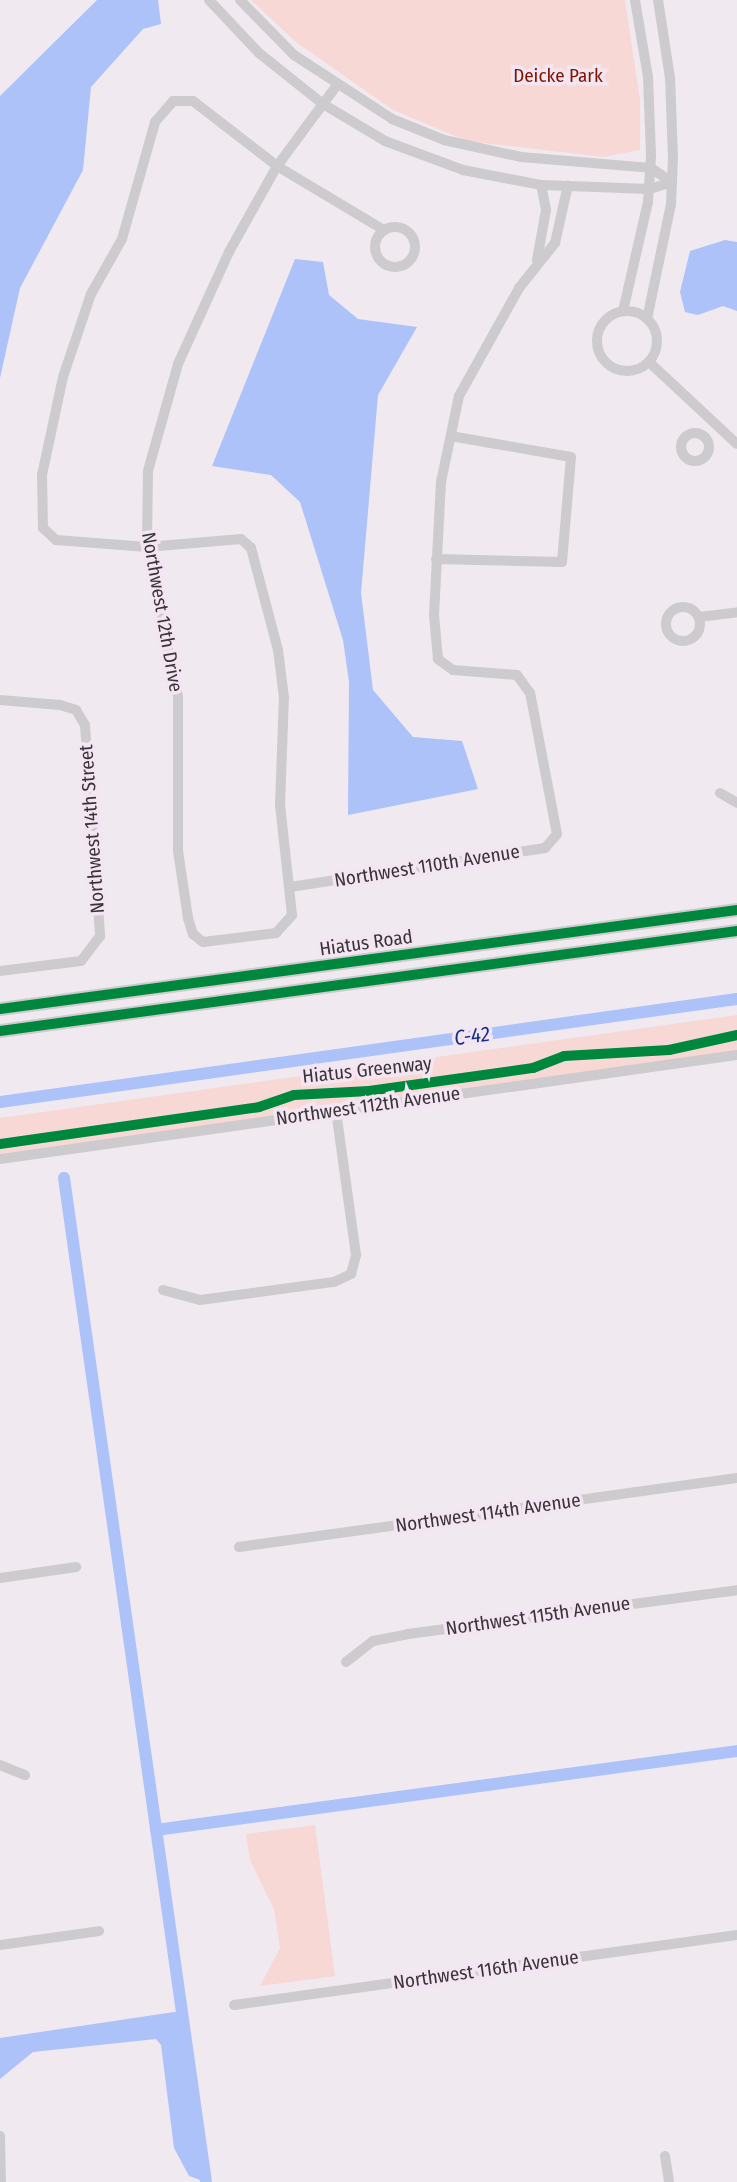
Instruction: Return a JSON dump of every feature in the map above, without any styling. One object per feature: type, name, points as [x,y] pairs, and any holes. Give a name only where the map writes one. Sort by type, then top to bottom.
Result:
[{"type":"main road","name":"Hiatus Road","points":[[0,1009],[737,910]]},
{"type":"main road","name":"Hiatus Road","points":[[0,1031],[737,931]]},
{"type":"street","points":[[209,0],[259,53],[323,104],[385,141],[463,170],[541,185],[650,189],[672,182]]},
{"type":"street","points":[[240,0],[294,55],[391,119],[444,140],[521,157],[651,167],[672,182]]},
{"type":"street","points":[[623,311],[650,189],[651,167],[648,76],[635,0]]},
{"type":"street","points":[[649,362],[656,345],[647,319],[672,182],[670,78],[658,0]]},
{"type":"street","name":"Northwest 12th Drive","points":[[290,887],[292,915],[276,933],[203,942],[193,934],[178,851],[178,697],[147,547],[148,471],[178,364],[229,251],[277,166],[337,85]]},
{"type":"street","points":[[290,887],[280,805],[284,698],[278,650],[251,548],[241,539],[147,547],[56,540],[43,528],[42,475],[63,377],[91,294],[122,239],[155,122],[173,101],[193,101],[277,166],[384,230],[400,227],[412,236],[415,252],[406,265],[390,267],[377,258],[375,242],[384,230]]},
{"type":"street","points":[[451,436],[571,457],[562,562],[436,559],[441,482],[459,396],[536,264],[555,243],[568,184]]},
{"type":"street","points":[[536,264],[546,210],[541,185]]},
{"type":"street","points":[[647,319],[623,311],[603,322],[597,333],[600,356],[618,370],[649,362]]},
{"type":"street","points":[[649,362],[713,426],[737,444]]},
{"type":"street","points":[[704,436],[713,426]]},
{"type":"street","name":"Northwest 110th Avenue","points":[[290,887],[545,848],[557,834],[530,693],[517,675],[453,670],[438,659],[436,559]]},
{"type":"street","points":[[699,617],[737,612]]},
{"type":"street","name":"Northwest 14th Street","points":[[0,700],[76,710],[85,724],[100,936],[94,948],[81,961],[0,971]]},
{"type":"street","points":[[720,793],[737,803]]},
{"type":"street","name":"Northwest 112th Avenue","points":[[0,1159],[737,1055]]},
{"type":"street","points":[[163,1290],[200,1300],[334,1282],[351,1274],[356,1255],[336,1110]]},
{"type":"street","name":"Northwest 114th Avenue","points":[[239,1547],[737,1478]]},
{"type":"street","points":[[0,1577],[76,1567]]},
{"type":"street","name":"Northwest 115th Avenue","points":[[346,1662],[373,1641],[397,1636],[737,1590]]},
{"type":"street","points":[[0,1765],[25,1775]]},
{"type":"street","points":[[0,1945],[99,1931]]},
{"type":"street","name":"Northwest 116th Avenue","points":[[234,2005],[737,1935]]},
{"type":"street","points":[[0,2136],[1,2182]]},
{"type":"street","points":[[665,2156],[669,2182]]},
{"type":"green space","name":"Deicke Park","points":[[251,0],[625,0],[640,100],[640,150],[603,157],[467,141],[393,110],[296,42]]},
{"type":"green space","points":[[737,1015],[737,1051],[0,1154],[0,1118]]},
{"type":"green space","points":[[315,1825],[335,1976],[260,1986],[280,1948],[274,1909],[250,1860],[246,1834]]},
{"type":"water","points":[[97,0],[158,0],[161,24],[143,29],[91,87],[83,170],[20,288],[0,378],[0,96]]},
{"type":"water","points":[[725,240],[737,242],[737,311],[723,306],[698,315],[685,312],[680,292],[690,251]]},
{"type":"water","points":[[295,259],[323,262],[329,295],[358,319],[417,327],[378,395],[361,593],[373,690],[413,737],[462,741],[478,789],[348,815],[349,682],[343,640],[300,502],[271,475],[212,466]]},
{"type":"water","points":[[181,2011],[206,2182],[189,2176],[174,2148],[161,2045],[156,2039],[33,2052],[0,2079],[0,2038]]},
{"type":"waterway","name":"C-42","points":[[0,1102],[737,999]]},
{"type":"waterway","points":[[64,1178],[206,2182]]},
{"type":"waterway","points":[[156,1830],[737,1751]]},
{"type":"cycle path","points":[[0,1009],[737,910]]},
{"type":"cycle path","points":[[0,1031],[737,931]]},
{"type":"cycle path","name":"Hiatus Greenway","points":[[0,1144],[259,1107],[294,1095],[369,1091],[533,1068],[564,1056],[669,1050],[737,1035]]}]
